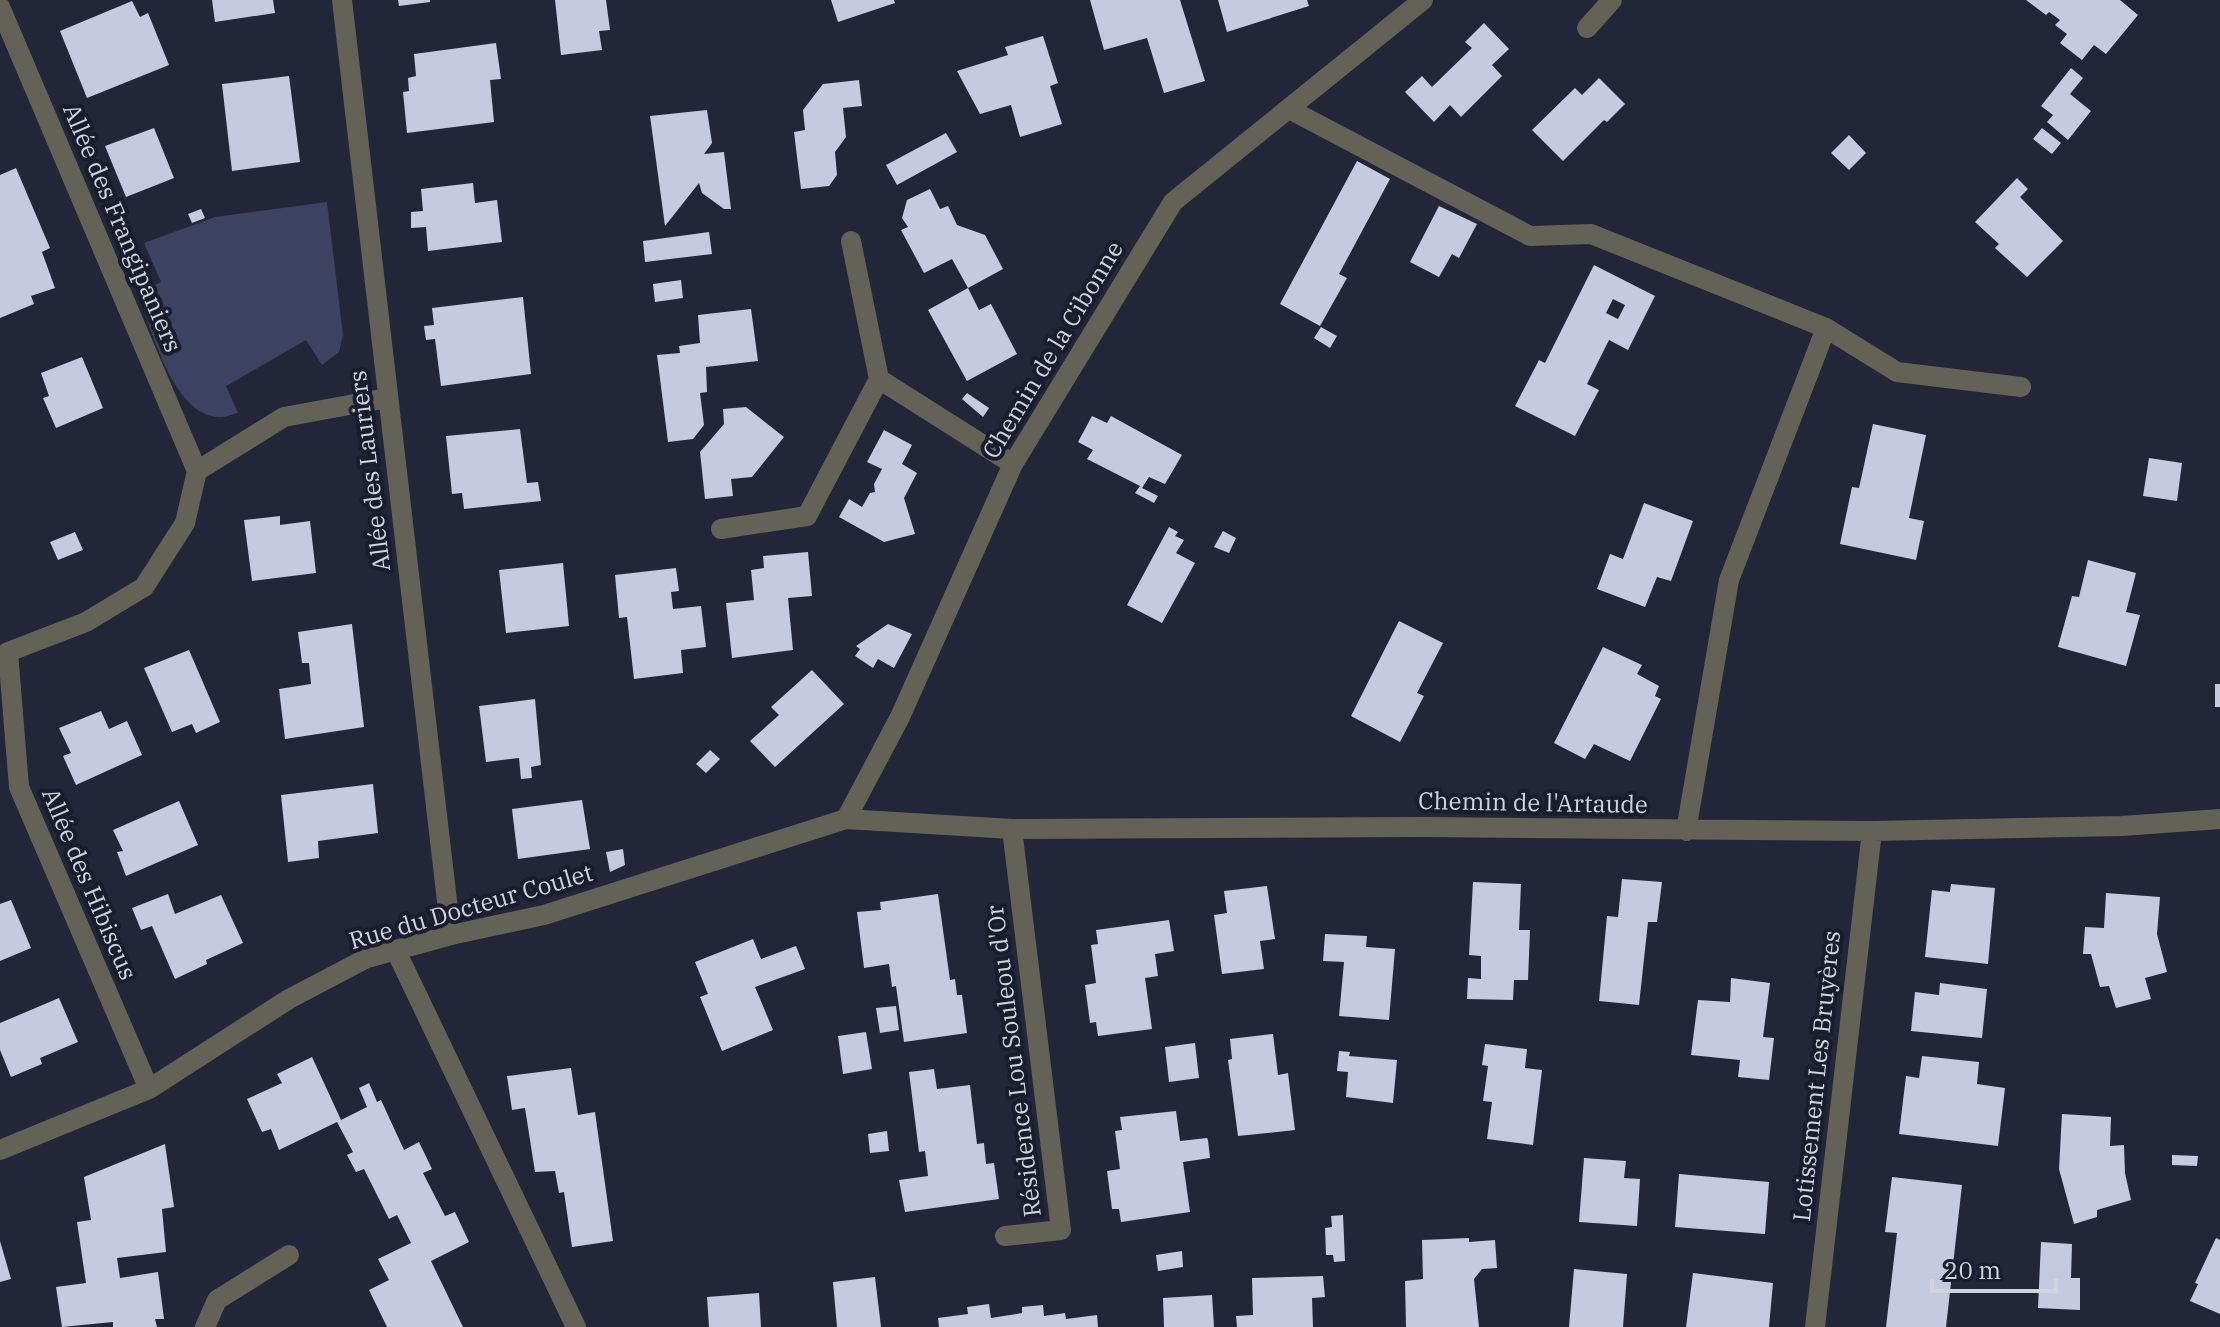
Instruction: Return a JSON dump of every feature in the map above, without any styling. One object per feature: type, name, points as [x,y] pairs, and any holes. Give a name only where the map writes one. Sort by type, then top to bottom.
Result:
[{"type":"street","name":"Allée des Lauriers","points":[[342,0],[451,935]]},
{"type":"street","name":"Chemin de la Cibonne","points":[[846,819],[900,717],[1013,464],[1173,202],[1423,0]]},
{"type":"street","points":[[1587,28],[1612,0]]},
{"type":"street","name":"Allée des Frangipaniers","points":[[0,7],[197,471]]},
{"type":"street","points":[[1289,109],[1530,236],[1591,234],[1826,328],[1897,372],[2021,387]]},
{"type":"street","points":[[721,529],[807,516],[879,379],[851,241]]},
{"type":"street","points":[[1686,831],[1729,580],[1826,328]]},
{"type":"street","points":[[879,379],[1013,464]]},
{"type":"street","points":[[197,471],[284,417],[387,398]]},
{"type":"street","name":"Allée des Hibiscus","points":[[149,1089],[19,787],[4,648],[86,622],[144,587],[185,523],[197,471]]},
{"type":"street","name":"Chemin de l'Artaude","points":[[846,819],[1012,829],[1425,827],[1686,831],[2122,826],[2220,819]]},
{"type":"street","name":"Rue du Docteur Coulet","points":[[0,1150],[149,1089],[289,999],[367,958],[451,935],[544,915],[846,819]]},
{"type":"street","name":"Résidence Lou Souleou d'Or","points":[[1005,1236],[1061,1230],[1012,829]]},
{"type":"street","name":"Lotissement Les Bruyères","points":[[1815,1327],[1872,831]]},
{"type":"street","points":[[396,951],[576,1327]]},
{"type":"street","points":[[205,1327],[217,1300],[289,1255]]},
{"type":"shaded area","points":[[327,202],[343,335],[339,352],[322,365],[306,340],[226,386],[238,413],[221,417],[203,413],[189,402],[166,368],[138,293],[161,282],[144,243],[215,217]]},
{"type":"building","points":[[212,0],[273,0],[275,13],[215,22]]},
{"type":"building","points":[[398,0],[430,0],[430,2],[399,6]]},
{"type":"building","points":[[555,0],[606,0],[610,30],[599,31],[602,50],[561,55]]},
{"type":"building","points":[[831,0],[894,0],[895,3],[838,22]]},
{"type":"building","points":[[1090,0],[1180,0],[1205,81],[1164,93],[1147,38],[1104,50]]},
{"type":"building","points":[[1218,0],[1307,0],[1309,6],[1227,32]]},
{"type":"building","points":[[2026,0],[2120,0],[2138,15],[2106,54],[2094,45],[2082,60],[2060,43],[2067,34],[2055,25],[2060,20],[2049,12],[2046,15]]},
{"type":"building","points":[[132,1],[140,17],[148,13],[169,65],[87,98],[60,31]]},
{"type":"building","points":[[1484,23],[1509,49],[1492,65],[1502,76],[1461,117],[1450,105],[1434,122],[1405,92],[1422,76],[1432,87],[1472,48],[1465,42]]},
{"type":"building","points":[[1043,36],[1058,83],[1050,86],[1062,124],[1020,137],[1011,105],[980,114],[957,71],[1008,55],[1005,47]]},
{"type":"building","points":[[496,43],[501,79],[490,80],[494,122],[407,133],[403,92],[409,91],[408,78],[416,76],[414,54]]},
{"type":"building","points":[[2071,68],[2083,78],[2070,94],[2091,111],[2068,140],[2047,122],[2053,115],[2041,106]]},
{"type":"building","points":[[289,76],[300,162],[232,171],[222,84]]},
{"type":"building","points":[[1599,78],[1625,104],[1607,122],[1604,120],[1563,161],[1532,130],[1575,88],[1582,95]]},
{"type":"building","points":[[859,80],[862,106],[843,108],[846,137],[835,152],[837,175],[829,186],[801,189],[794,132],[805,130],[803,110],[823,84]]},
{"type":"building","points":[[707,110],[712,143],[704,154],[724,152],[731,209],[724,209],[702,193],[699,183],[665,226],[650,116]]},
{"type":"building","points":[[154,128],[174,178],[126,197],[105,146]]},
{"type":"building","points":[[2042,128],[2061,143],[2052,154],[2033,139]]},
{"type":"building","points":[[946,133],[957,152],[897,185],[886,165]]},
{"type":"building","points":[[1849,135],[1866,153],[1849,170],[1831,153]]},
{"type":"building","points":[[1357,161],[1390,179],[1339,274],[1347,278],[1320,326],[1280,304]]},
{"type":"building","points":[[16,168],[50,248],[42,252],[55,288],[31,296],[34,304],[0,318],[0,175]]},
{"type":"building","points":[[2017,178],[2028,189],[2020,197],[2063,241],[2027,277],[1995,248],[1999,244],[1975,222]]},
{"type":"building","points":[[473,183],[475,203],[497,200],[502,242],[428,251],[426,227],[411,228],[411,212],[423,211],[421,189]]},
{"type":"building","points":[[930,189],[940,209],[948,206],[957,225],[985,235],[1003,269],[968,288],[952,259],[924,273],[901,230],[908,227],[902,218],[907,200]]},
{"type":"building","points":[[1439,206],[1477,224],[1459,258],[1452,254],[1439,277],[1410,262]]},
{"type":"building","points":[[201,209],[205,218],[192,223],[188,214]]},
{"type":"building","points":[[709,232],[712,254],[645,262],[643,241]]},
{"type":"building","points":[[1594,265],[1655,296],[1628,350],[1609,340],[1587,384],[1599,390],[1575,436],[1515,406],[1539,360],[1545,363]],"holes":[[[1613,299],[1625,305],[1618,319],[1606,313]]]},
{"type":"building","points":[[681,280],[683,298],[655,302],[653,284]]},
{"type":"building","points":[[968,288],[979,310],[991,304],[1017,354],[967,381],[928,310]]},
{"type":"building","points":[[523,297],[531,374],[441,386],[435,339],[426,340],[424,326],[434,325],[432,308]]},
{"type":"building","points":[[751,309],[758,361],[706,367],[707,392],[700,393],[704,425],[693,439],[668,442],[657,355],[680,353],[679,346],[700,343],[698,315]]},
{"type":"building","points":[[1321,327],[1337,336],[1330,348],[1314,338]]},
{"type":"building","points":[[82,357],[103,408],[56,428],[43,398],[49,396],[41,373]]},
{"type":"building","points":[[967,393],[989,408],[983,417],[962,399]]},
{"type":"building","points":[[746,407],[784,437],[752,477],[731,479],[733,496],[705,499],[700,452],[724,424],[723,409]]},
{"type":"building","points":[[1092,416],[1107,423],[1111,416],[1182,455],[1165,484],[1149,477],[1142,488],[1158,496],[1154,503],[1135,493],[1140,486],[1087,459],[1093,450],[1078,442]]},
{"type":"building","points":[[1873,424],[1926,435],[1909,518],[1924,521],[1916,560],[1840,544],[1852,487],[1859,488]]},
{"type":"building","points":[[520,429],[527,483],[538,482],[541,501],[464,509],[462,493],[452,494],[446,436]]},
{"type":"building","points":[[884,430],[912,445],[902,464],[917,473],[904,498],[915,534],[884,542],[839,517],[849,499],[862,507],[870,493],[875,492],[874,484],[882,469],[867,462]]},
{"type":"building","points":[[2149,458],[2182,463],[2177,501],[2143,496]]},
{"type":"building","points":[[1644,503],[1693,521],[1671,581],[1657,577],[1645,607],[1597,589],[1610,554],[1623,559]]},
{"type":"building","points":[[280,516],[280,525],[310,521],[316,573],[252,581],[244,520]]},
{"type":"building","points":[[1169,527],[1178,532],[1175,536],[1184,540],[1176,553],[1195,563],[1162,623],[1127,605]]},
{"type":"building","points":[[1223,531],[1236,538],[1229,553],[1214,547]]},
{"type":"building","points":[[75,532],[83,550],[58,560],[50,542]]},
{"type":"building","points":[[808,552],[812,596],[788,598],[793,650],[732,658],[726,603],[754,600],[751,570],[764,568],[763,556]]},
{"type":"building","points":[[2088,560],[2136,573],[2126,612],[2140,615],[2126,666],[2058,647],[2072,596],[2079,597]]},
{"type":"building","points":[[563,563],[569,626],[506,633],[499,570]]},
{"type":"building","points":[[676,568],[679,591],[671,592],[673,609],[701,606],[706,647],[681,650],[683,673],[634,679],[627,617],[619,618],[615,575]]},
{"type":"building","points":[[1399,621],[1443,643],[1417,693],[1424,696],[1400,742],[1351,716]]},
{"type":"building","points":[[352,624],[364,727],[285,739],[279,689],[311,684],[309,663],[302,663],[298,632]]},
{"type":"building","points":[[888,624],[912,634],[894,668],[878,659],[873,668],[855,656],[860,649],[856,646]]},
{"type":"building","points":[[1603,647],[1642,665],[1637,674],[1659,686],[1655,696],[1661,699],[1630,761],[1594,744],[1585,759],[1554,743]]},
{"type":"building","points":[[189,650],[220,722],[196,733],[192,724],[172,732],[144,668]]},
{"type":"building","points":[[812,670],[844,704],[775,767],[750,741],[779,715],[771,707]]},
{"type":"building","points":[[2215,684],[2220,684],[2220,707],[2215,707]]},
{"type":"building","points":[[535,699],[541,765],[531,767],[532,778],[521,779],[519,758],[486,762],[479,706]]},
{"type":"building","points":[[101,711],[109,729],[127,721],[142,755],[76,785],[63,756],[71,753],[59,728]]},
{"type":"building","points":[[710,750],[720,759],[706,773],[696,764]]},
{"type":"building","points":[[373,784],[378,833],[318,841],[319,858],[288,862],[281,795]]},
{"type":"building","points":[[582,800],[590,849],[518,859],[512,809]]},
{"type":"building","points":[[179,801],[198,845],[126,876],[117,852],[123,851],[113,830]]},
{"type":"building","points":[[623,849],[625,865],[610,872],[606,852]]},
{"type":"building","points":[[1622,879],[1662,882],[1657,922],[1648,922],[1639,1005],[1599,1001],[1607,916],[1618,917]]},
{"type":"building","points":[[1473,882],[1521,884],[1519,930],[1530,930],[1528,980],[1514,980],[1513,1000],[1467,999],[1468,978],[1481,979],[1481,956],[1469,955]]},
{"type":"building","points":[[1951,884],[1995,888],[1988,964],[1925,957],[1932,890],[1950,892]]},
{"type":"building","points":[[1267,886],[1275,939],[1260,941],[1264,969],[1222,974],[1214,915],[1227,913],[1224,891]]},
{"type":"building","points":[[2106,893],[2160,897],[2157,934],[2167,972],[2145,978],[2151,999],[2116,1008],[2109,986],[2100,987],[2091,954],[2083,954],[2085,927],[2104,928]]},
{"type":"building","points":[[168,894],[175,914],[221,895],[243,943],[175,979],[152,926],[141,930],[132,908]]},
{"type":"building","points":[[938,894],[950,980],[955,979],[957,995],[962,995],[967,1033],[904,1042],[896,986],[892,987],[889,964],[864,968],[857,912],[881,910],[880,902]]},
{"type":"building","points":[[11,900],[31,948],[0,961],[0,904]]},
{"type":"building","points":[[1169,920],[1174,951],[1155,954],[1158,976],[1145,978],[1152,1029],[1098,1036],[1096,1022],[1090,1023],[1085,985],[1096,983],[1091,945],[1098,944],[1096,930]]},
{"type":"building","points":[[1325,934],[1367,936],[1366,947],[1395,949],[1389,1020],[1339,1016],[1344,962],[1323,961]]},
{"type":"building","points":[[753,939],[761,959],[796,946],[805,969],[755,987],[773,1030],[722,1051],[700,997],[708,994],[695,962]]},
{"type":"building","points":[[1731,978],[1770,983],[1763,1037],[1774,1038],[1769,1080],[1738,1077],[1740,1060],[1691,1055],[1698,1000],[1730,1002]]},
{"type":"building","points":[[1940,983],[1987,989],[1982,1038],[1911,1031],[1915,992],[1939,995]]},
{"type":"building","points":[[59,998],[78,1042],[40,1058],[42,1064],[11,1077],[0,1050],[0,1023]]},
{"type":"building","points":[[896,1006],[899,1030],[880,1033],[876,1008]]},
{"type":"building","points":[[866,1032],[872,1069],[843,1074],[838,1036]]},
{"type":"building","points":[[1273,1034],[1278,1075],[1288,1073],[1295,1130],[1238,1136],[1228,1060],[1232,1059],[1230,1039]]},
{"type":"building","points":[[1195,1043],[1199,1078],[1169,1082],[1165,1047]]},
{"type":"building","points":[[1485,1044],[1527,1049],[1525,1068],[1542,1070],[1533,1145],[1487,1139],[1492,1102],[1483,1101],[1488,1066],[1482,1065]]},
{"type":"building","points":[[1339,1051],[1350,1052],[1349,1056],[1397,1060],[1393,1103],[1346,1097],[1348,1072],[1337,1071]]},
{"type":"building","points":[[1922,1056],[1979,1062],[1977,1084],[2005,1088],[1998,1146],[1899,1134],[1906,1076],[1919,1078]]},
{"type":"building","points":[[312,1057],[341,1120],[367,1107],[359,1088],[369,1083],[377,1102],[381,1100],[404,1150],[419,1142],[432,1169],[423,1173],[445,1216],[455,1212],[469,1242],[431,1261],[463,1327],[387,1327],[369,1290],[389,1280],[378,1259],[411,1243],[397,1215],[389,1219],[364,1169],[356,1172],[347,1155],[353,1152],[337,1122],[279,1150],[271,1129],[262,1132],[247,1099],[282,1083],[277,1074]]},
{"type":"building","points":[[571,1068],[578,1115],[595,1112],[613,1241],[572,1247],[564,1192],[559,1193],[555,1171],[535,1172],[525,1108],[512,1110],[507,1076]]},
{"type":"building","points":[[934,1069],[937,1089],[970,1085],[977,1144],[984,1143],[986,1164],[994,1163],[999,1199],[905,1212],[899,1180],[928,1176],[925,1151],[919,1152],[909,1072]]},
{"type":"building","points":[[1176,1111],[1180,1141],[1208,1140],[1210,1158],[1183,1162],[1190,1212],[1121,1222],[1119,1209],[1112,1209],[1107,1171],[1120,1169],[1115,1131],[1122,1130],[1120,1117]]},
{"type":"building","points":[[2062,1114],[2111,1117],[2110,1146],[2124,1145],[2125,1173],[2131,1200],[2097,1210],[2097,1217],[2074,1224],[2059,1169]]},
{"type":"building","points":[[887,1131],[889,1151],[870,1153],[868,1134]]},
{"type":"building","points":[[165,1144],[174,1207],[162,1209],[166,1252],[117,1258],[120,1278],[158,1272],[164,1319],[155,1319],[157,1327],[113,1327],[113,1322],[62,1327],[56,1287],[86,1283],[77,1222],[91,1220],[84,1177]]},
{"type":"building","points":[[2172,1155],[2198,1156],[2197,1166],[2172,1165]]},
{"type":"building","points":[[1584,1158],[1626,1161],[1624,1178],[1640,1179],[1637,1226],[1579,1222]]},
{"type":"building","points":[[1679,1174],[1769,1182],[1765,1234],[1675,1227]]},
{"type":"building","points":[[1892,1177],[1962,1185],[1946,1327],[1886,1327],[1897,1233],[1885,1232]]},
{"type":"building","points":[[1343,1215],[1345,1261],[1334,1262],[1333,1255],[1326,1255],[1325,1228],[1332,1227],[1331,1216]]},
{"type":"building","points":[[1469,1238],[1469,1242],[1495,1240],[1497,1268],[1482,1269],[1474,1279],[1479,1327],[1406,1327],[1405,1281],[1423,1279],[1422,1240]]},
{"type":"building","points":[[2216,1238],[2220,1240],[2220,1314],[2190,1301]]},
{"type":"building","points":[[0,1241],[11,1279],[0,1282]]},
{"type":"building","points":[[2041,1242],[2072,1244],[2071,1278],[2080,1278],[2080,1310],[2038,1308]]},
{"type":"building","points":[[1182,1251],[1183,1267],[1158,1271],[1156,1255]]},
{"type":"building","points":[[1574,1269],[1627,1274],[1623,1327],[1569,1327]]},
{"type":"building","points":[[1693,1273],[1773,1283],[1769,1327],[1686,1327]]},
{"type":"building","points":[[1323,1276],[1325,1297],[1312,1298],[1313,1327],[1237,1327],[1236,1316],[1253,1315],[1252,1278]]},
{"type":"building","points":[[875,1277],[881,1327],[837,1327],[833,1282]]},
{"type":"building","points":[[759,1293],[761,1327],[709,1327],[707,1297]]},
{"type":"building","points":[[1212,1295],[1214,1327],[1164,1327],[1163,1298]]},
{"type":"building","points":[[989,1304],[991,1318],[1022,1313],[1022,1307],[1043,1305],[1044,1316],[1065,1313],[1066,1319],[1097,1315],[1098,1327],[939,1327],[938,1318],[968,1314],[967,1307]]}]
